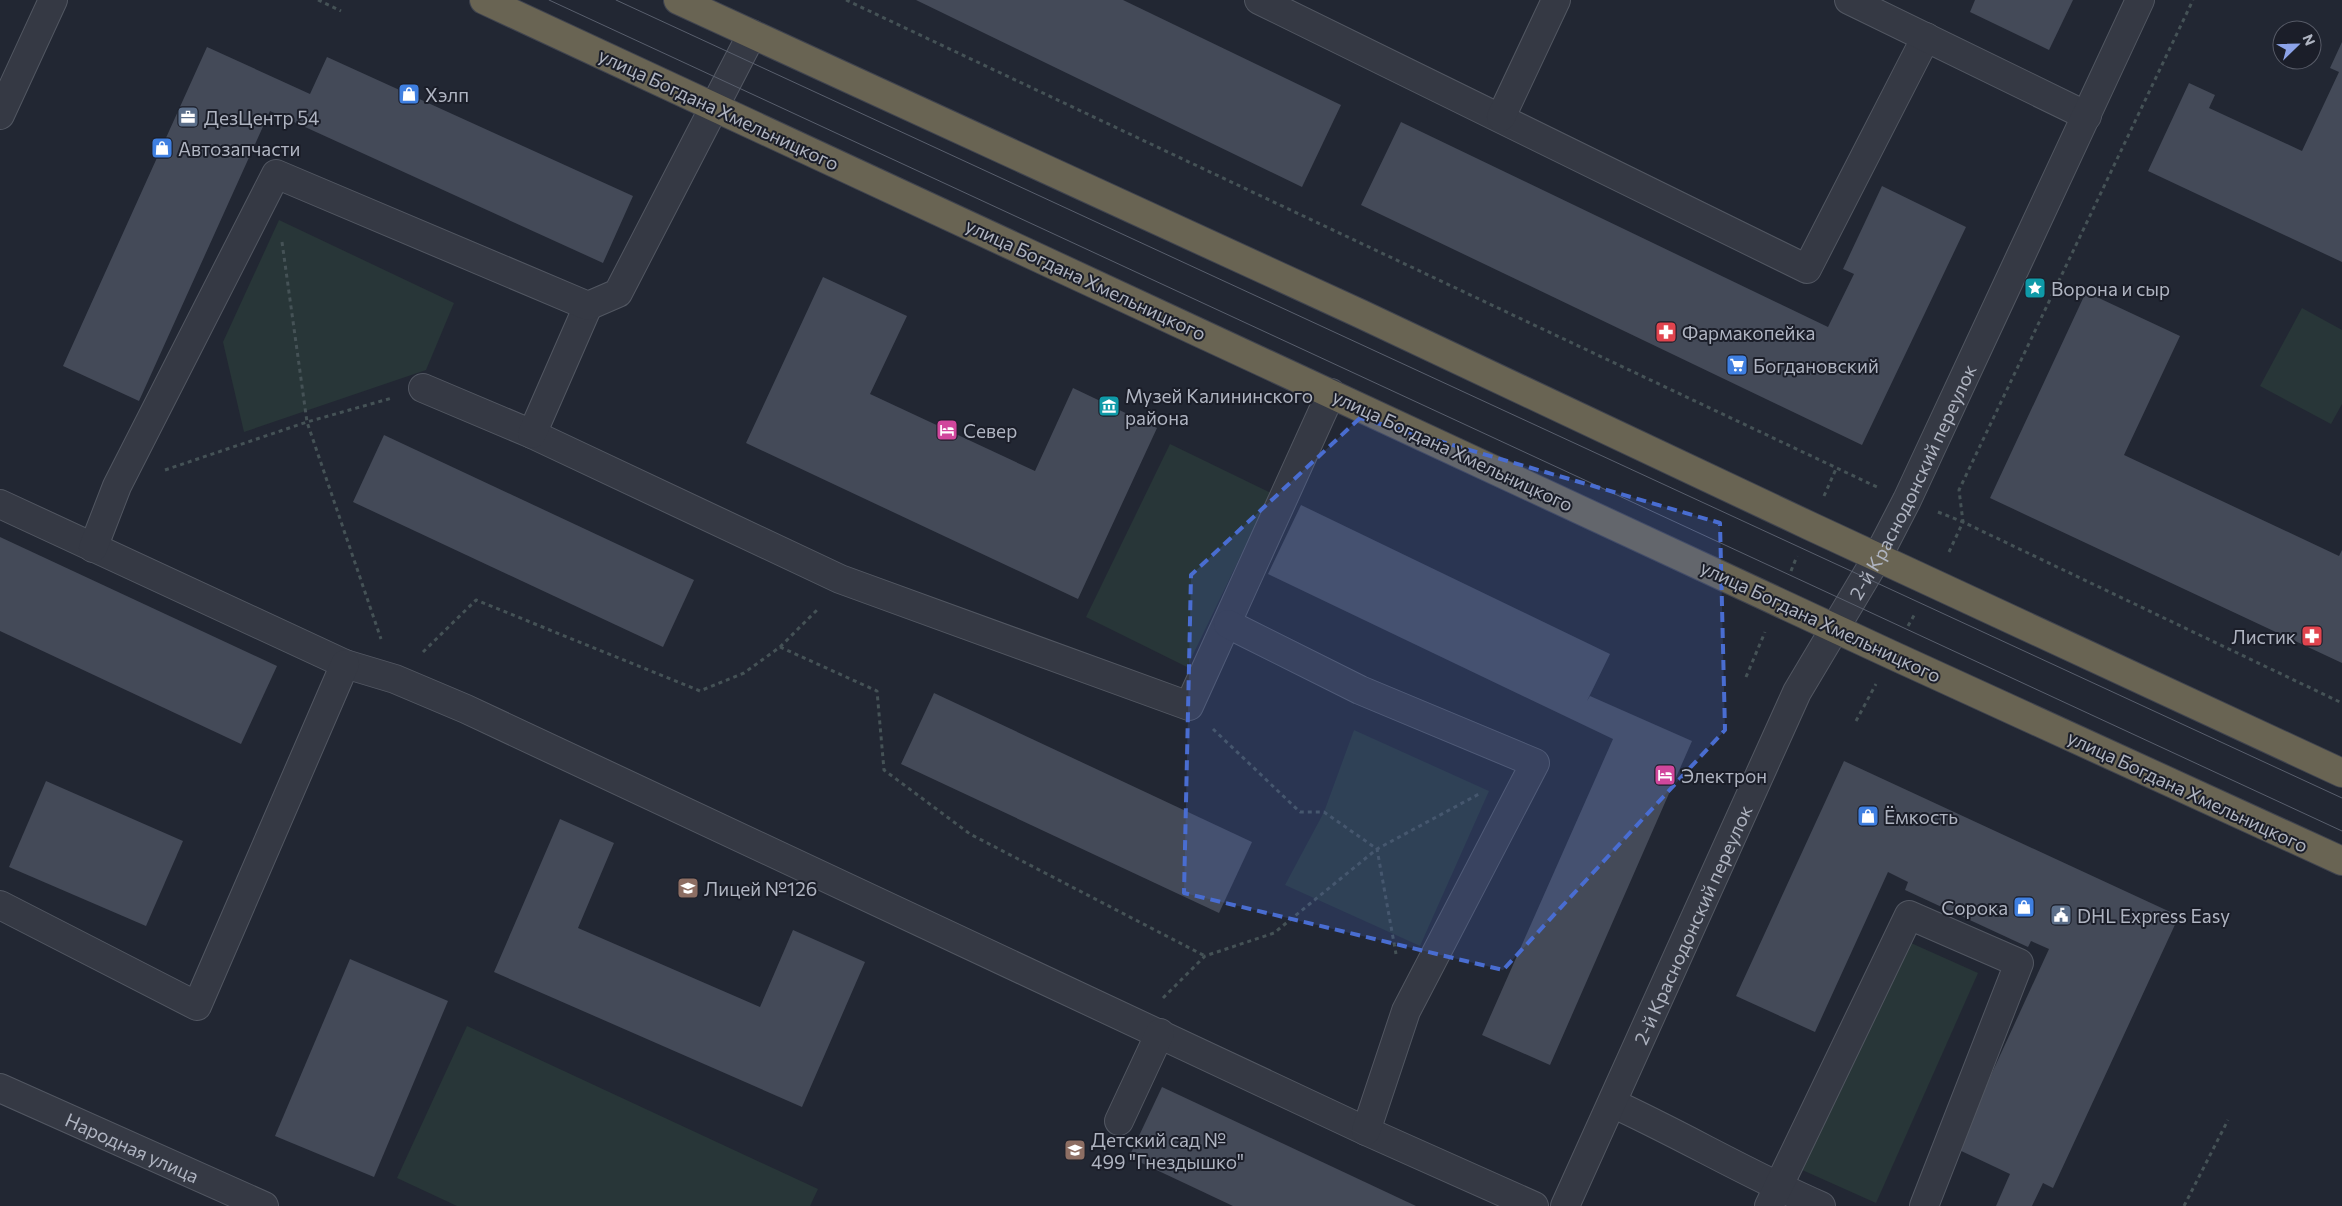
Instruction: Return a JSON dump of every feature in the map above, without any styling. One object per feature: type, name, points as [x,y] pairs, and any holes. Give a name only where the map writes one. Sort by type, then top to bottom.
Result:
[{"type":"highway","name":"улица Богдана Хмельницкого","points":[[484,0],[1892,655],[2342,861]]},
{"type":"highway","points":[[678,0],[1370,318],[2342,773]]},
{"type":"street","points":[[0,115],[53,0]]},
{"type":"street","points":[[1259,0],[1807,268],[1926,38]]},
{"type":"street","points":[[1501,117],[1556,0]]},
{"type":"street","points":[[1849,0],[2086,116]]},
{"type":"street","name":"2-й Краснодонский переулок","points":[[1565,1206],[1797,692],[1878,556],[1907,500],[2140,0]]},
{"type":"street","points":[[532,434],[588,306],[618,292],[716,107],[752,34]]},
{"type":"street","points":[[93,548],[116,486],[276,174],[588,306]]},
{"type":"street","points":[[423,388],[532,434],[840,579],[1188,706],[1228,624],[1331,393]]},
{"type":"street","points":[[0,504],[345,664],[395,679],[466,709],[1366,1131],[1534,1206]]},
{"type":"street","points":[[1228,624],[1360,690],[1535,763],[1406,1011],[1366,1131]]},
{"type":"street","points":[[0,905],[197,1006],[345,664]]},
{"type":"street","points":[[1773,1196],[1909,914],[2019,963],[1924,1206]]},
{"type":"street","points":[[1119,1121],[1148,1028]]},
{"type":"street","name":"Народная улица","points":[[0,1088],[264,1206]]},
{"type":"street","points":[[1612,1102],[1665,1127],[1773,1196],[1821,1206]]},
{"type":"path","points":[[318,0],[341,11]]},
{"type":"path","points":[[846,0],[1836,469],[1963,522],[2342,703]]},
{"type":"path","points":[[1856,721],[1933,583],[1963,522],[1959,490],[2193,0]]},
{"type":"path","points":[[281,239],[307,422],[395,679],[476,600],[700,692],[744,673],[780,647],[817,612],[840,579]]},
{"type":"path","points":[[116,486],[307,422],[423,388]]},
{"type":"path","points":[[780,647],[877,691],[884,770],[970,834],[1206,956]]},
{"type":"path","points":[[1188,706],[1300,812],[1324,812],[1377,849],[1406,1011]]},
{"type":"path","points":[[1148,1028],[1206,956],[1274,933],[1377,849],[1482,792]]},
{"type":"path","points":[[2184,1206],[2228,1120]]},
{"type":"highlighted area","points":[[1360,418],[1720,523],[1725,730],[1503,970],[1184,893],[1191,575]]},
{"type":"shaded area","points":[[279,220],[454,303],[426,370],[244,432],[223,342]]},
{"type":"shaded area","points":[[2302,308],[2342,330],[2342,404],[2331,424],[2260,386]]},
{"type":"shaded area","points":[[1170,444],[1271,493],[1187,667],[1086,617]]},
{"type":"shaded area","points":[[1354,730],[1489,791],[1420,946],[1285,885],[1324,812]]},
{"type":"shaded area","points":[[1902,939],[1978,973],[1876,1203],[1800,1169]]},
{"type":"shaded area","points":[[467,1026],[818,1189],[810,1206],[457,1206],[397,1178]]},
{"type":"building","points":[[916,0],[1123,0],[1341,105],[1302,187]]},
{"type":"building","points":[[1975,0],[2073,0],[2049,50],[1970,12]]},
{"type":"building","points":[[2342,42],[2342,262],[2148,171],[2189,83],[2215,95],[2209,108],[2302,151],[2339,72],[2330,68]]},
{"type":"building","points":[[207,47],[310,94],[327,57],[633,196],[603,263],[270,111],[139,401],[63,366]]},
{"type":"building","points":[[1401,122],[1828,327],[1854,274],[1843,269],[1882,186],[1966,227],[1862,445],[1361,205]]},
{"type":"building","points":[[823,277],[907,316],[870,394],[1035,471],[1073,388],[1157,428],[1078,599],[746,443]]},
{"type":"building","points":[[2086,292],[2180,336],[2124,455],[2339,556],[2342,550],[2342,663],[1990,498]]},
{"type":"building","points":[[384,435],[694,580],[663,647],[353,502]]},
{"type":"building","points":[[1301,505],[1610,654],[1587,701],[1590,696],[1692,741],[1550,1065],[1482,1035],[1613,739],[1268,574]]},
{"type":"building","points":[[0,537],[277,666],[241,744],[0,631]]},
{"type":"building","points":[[934,693],[1252,842],[1219,913],[901,764]]},
{"type":"building","points":[[1844,761],[2179,916],[2053,1188],[2043,1183],[2032,1206],[1996,1206],[2010,1174],[1957,1149],[2049,949],[2031,941],[2028,947],[1905,890],[1908,882],[1888,872],[1815,1032],[1736,996]]},
{"type":"building","points":[[46,781],[183,841],[146,926],[9,867]]},
{"type":"building","points":[[560,819],[614,843],[578,928],[760,1007],[793,930],[865,962],[802,1107],[494,972]]},
{"type":"building","points":[[350,959],[448,1001],[374,1177],[275,1136]]},
{"type":"building","points":[[1162,1087],[1416,1206],[1233,1206],[1129,1157]]},
{"type":"tram line","points":[[549,0],[2342,831]]},
{"type":"tram line","points":[[616,0],[2342,798]]},
{"type":"place","name":"Хэлп","points":[[409,94]]},
{"type":"place","name":"ДезЦентр 54","points":[[188,117]]},
{"type":"place","name":"Автозапчасти","points":[[162,148]]},
{"type":"place","name":"Ворона и сыр","points":[[2035,288]]},
{"type":"place","name":"Фармакопейка","points":[[1666,332]]},
{"type":"place","name":"Богдановский","points":[[1737,365]]},
{"type":"place","name":"Музей Калининского района","points":[[1109,406]]},
{"type":"place","name":"Север","points":[[947,430]]},
{"type":"place","name":"Листик","points":[[2312,636]]},
{"type":"place","name":"Электрон","points":[[1665,775]]},
{"type":"place","name":"Ёмкость","points":[[1868,816]]},
{"type":"place","name":"Лицей №126","points":[[688,888]]},
{"type":"place","name":"Сорока","points":[[2024,907]]},
{"type":"place","name":"DHL Express Easy","points":[[2061,915]]},
{"type":"place","name":"Детский сад № 499 \"Гнездышко\"","points":[[1075,1150]]}]
